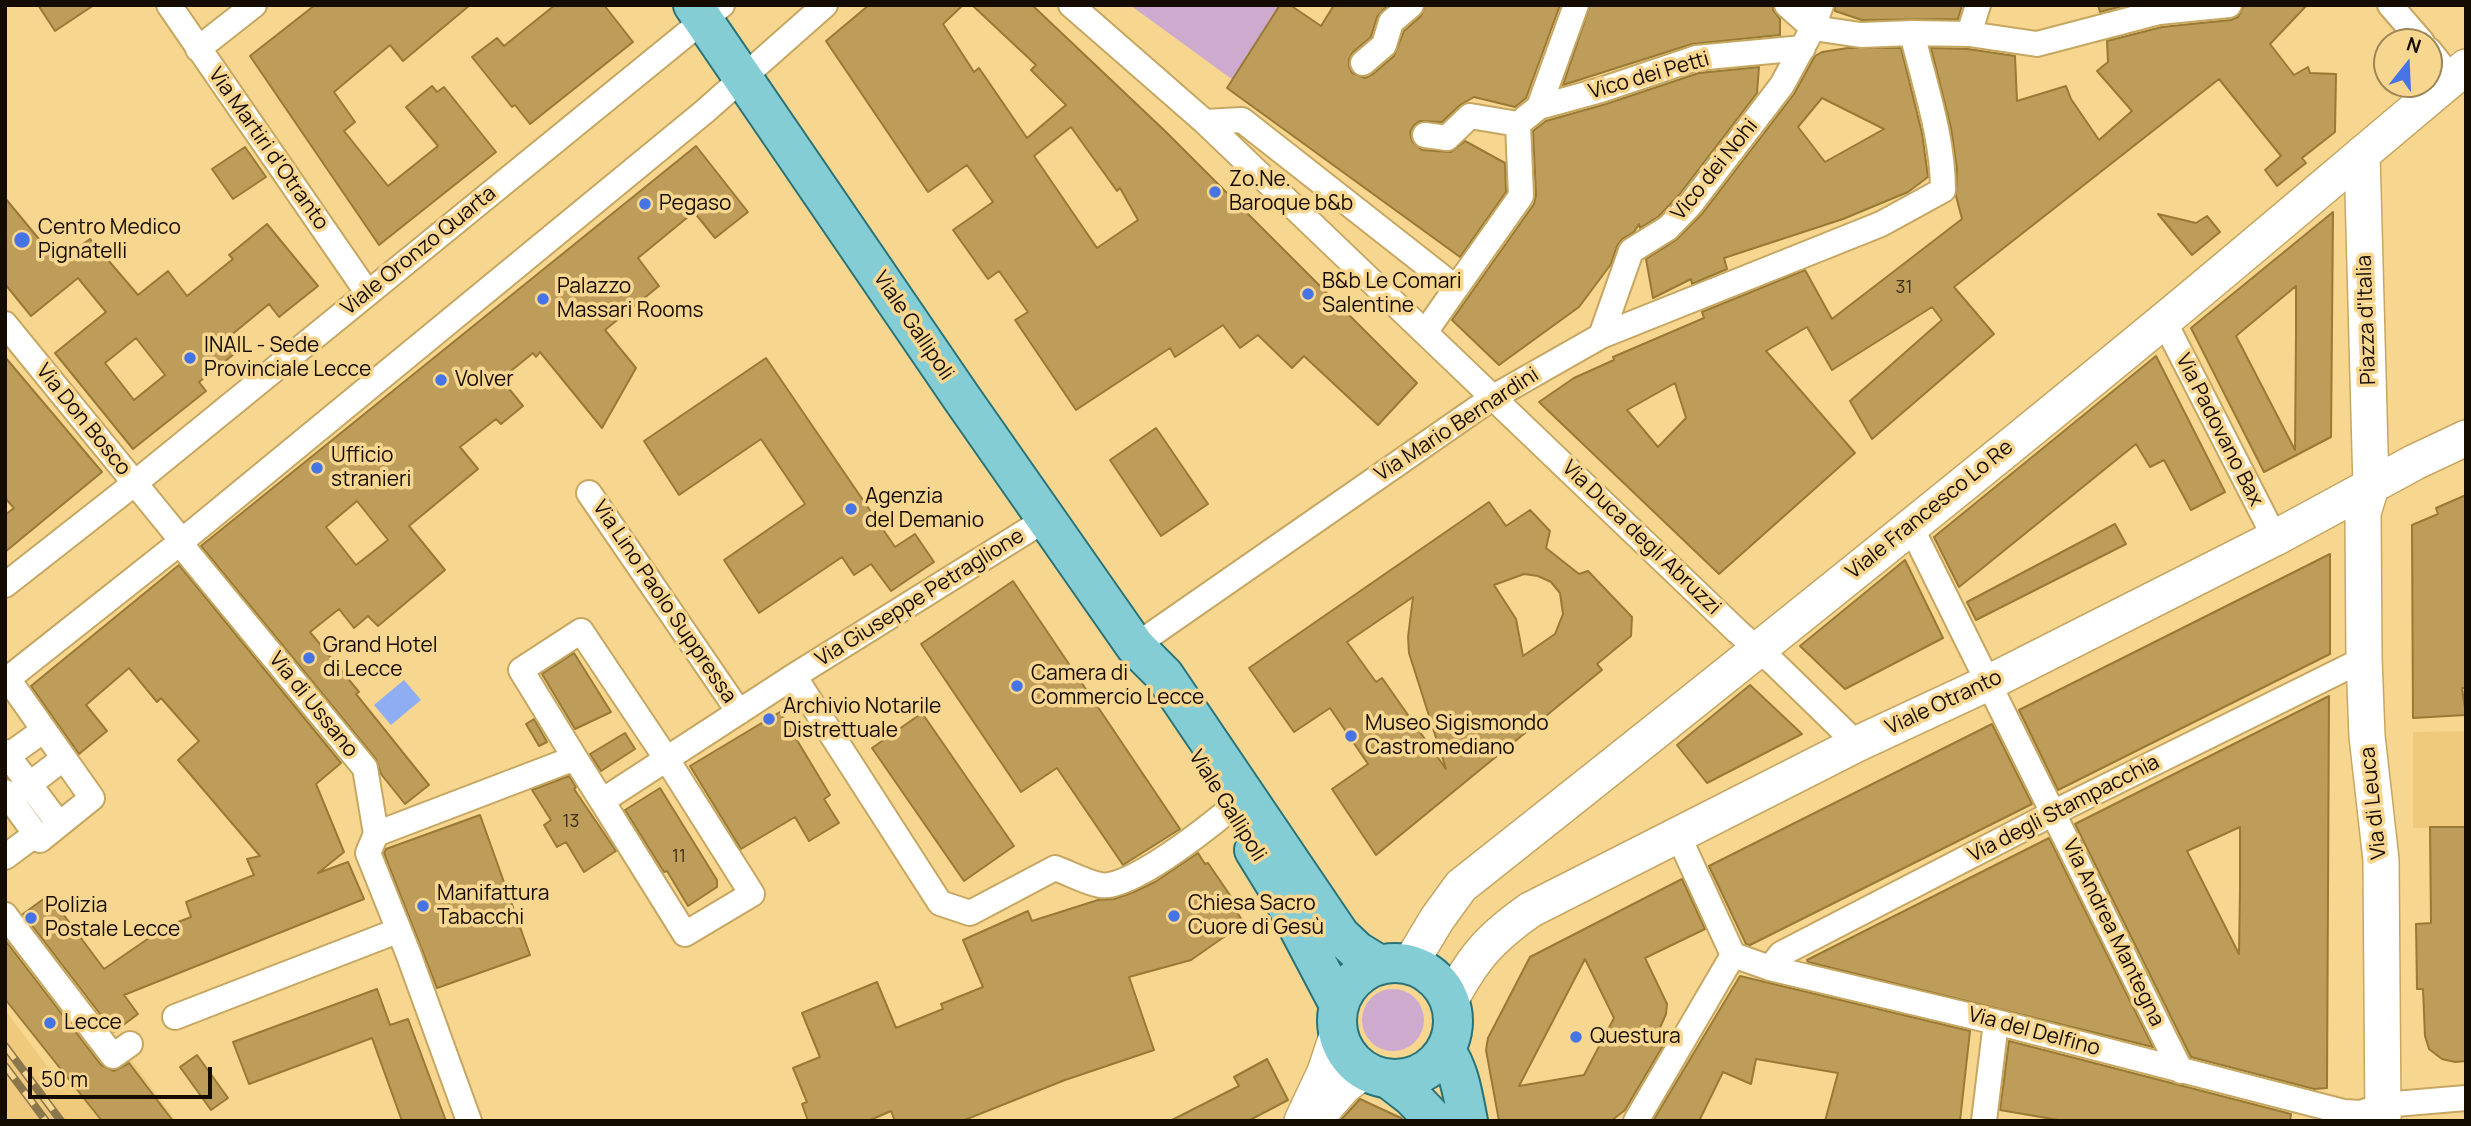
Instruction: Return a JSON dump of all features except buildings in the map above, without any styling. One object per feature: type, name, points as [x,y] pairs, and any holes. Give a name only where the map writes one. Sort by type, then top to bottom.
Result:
[{"type":"main road","name":"Viale Gallipoli","points":[[706,10],[743,79],[1135,646],[1164,675],[1340,935],[1356,951],[1394,964]]},
{"type":"main road","name":"Viale Gallipoli","points":[[1135,646],[1149,682],[1278,889],[1338,1019]]},
{"type":"main road","points":[[1377,1075],[1412,1077],[1432,1067],[1446,1051],[1453,1026],[1450,1001],[1441,985],[1427,971],[1394,964],[1353,979],[1338,1019],[1347,1056],[1377,1075],[1427,1118]]},
{"type":"main road","points":[[1446,1051],[1453,1061],[1468,1121]]},
{"type":"street","name":"Via Martiri d'Otranto","points":[[169,5],[367,292]]},
{"type":"street","points":[[198,49],[254,5]]},
{"type":"street","points":[[44,730],[6,755],[13,795],[40,840],[92,798],[64,758],[44,730],[11,684],[743,79],[825,5]]},
{"type":"street","name":"Via Duca degli Abruzzi","points":[[1071,5],[1205,122],[1857,744]]},
{"type":"street","points":[[1363,63],[1384,45],[1391,22],[1411,5]]},
{"type":"street","points":[[1425,135],[1447,138],[1470,116],[1518,124],[1539,107],[1576,5]]},
{"type":"street","points":[[1787,5],[1813,24]]},
{"type":"street","points":[[1969,34],[1978,5]]},
{"type":"street","name":"Vico dei Petti","points":[[1539,107],[1601,90],[1696,58],[1761,52],[1813,24],[1861,35],[1969,34],[2037,44],[2159,12],[2229,5]]},
{"type":"street","points":[[2390,5],[2410,28]]},
{"type":"street","name":"Viale Oronzo Quarta","points":[[5,585],[135,483],[706,10]]},
{"type":"street","name":"Vico dei Nohi","points":[[1601,336],[1632,251],[1668,228],[1682,213],[1783,85],[1813,24]]},
{"type":"street","name":"Via Mario Bernardini","points":[[1135,646],[1492,398],[1601,336],[1881,224],[1943,190],[1943,173],[1931,112],[1912,33]]},
{"type":"street","points":[[2443,61],[2459,73]]},
{"type":"street","name":"Viale Francesco Lo Re","points":[[1394,964],[1437,919],[1461,886],[1760,650],[1910,525],[2164,321],[2459,73]]},
{"type":"street","points":[[1205,122],[1242,120],[1456,288]]},
{"type":"street","points":[[1426,331],[1521,196],[1518,124]]},
{"type":"street","name":"Piazza d'Italia","points":[[2362,153],[2371,487]]},
{"type":"street","name":"Via Padovano Bax","points":[[2164,321],[2275,538]]},
{"type":"street","name":"Via Don Bosco","points":[[5,324],[135,483]]},
{"type":"street","name":"Viale Otranto","points":[[1450,1001],[1468,967],[1488,943],[1530,910],[1857,744],[1988,683],[2466,438]]},
{"type":"street","points":[[135,483],[181,541]]},
{"type":"street","name":"Via di Leuca","points":[[2371,487],[2363,513],[2364,659],[2367,736],[2381,860],[2383,1113]]},
{"type":"street","name":"Via Lino Paolo Suppressa","points":[[589,493],[739,712]]},
{"type":"street","name":"Via Giuseppe Petraglione","points":[[602,800],[794,676],[1046,519]]},
{"type":"street","name":"Via Andrea Mantegna","points":[[1910,525],[2181,1071]]},
{"type":"street","name":"Via di Ussano","points":[[181,541],[196,563],[365,768],[376,834],[368,853],[408,953],[469,1121]]},
{"type":"street","points":[[580,631],[666,758],[752,894],[685,934],[521,670],[580,631]]},
{"type":"street","name":"Via degli Stampacchia","points":[[1770,968],[1781,954],[2364,659]]},
{"type":"street","name":"Via Giuseppe Petraglione","points":[[794,676],[940,904],[970,913],[1055,868],[1102,886],[1127,881],[1181,846],[1229,810]]},
{"type":"street","points":[[13,795],[64,758]]},
{"type":"street","points":[[376,834],[575,758]]},
{"type":"street","points":[[13,795],[59,824]]},
{"type":"street","points":[[5,857],[36,834]]},
{"type":"street","points":[[1636,1121],[1733,955],[1678,835]]},
{"type":"street","points":[[5,915],[113,1056],[130,1044]]},
{"type":"street","points":[[175,1017],[397,931]]},
{"type":"street","name":"Via del Delfino","points":[[1733,955],[1770,968],[1996,1022],[2344,1112],[2383,1113],[2466,1098]]},
{"type":"street","points":[[1302,1121],[1325,1072],[1338,1019]]},
{"type":"street","points":[[1984,1121],[1996,1022]]},
{"type":"street","points":[[1314,1121],[1344,1086],[1377,1075]]},
{"type":"shaded area","points":[[1130,5],[1280,5],[1233,80]]},
{"type":"shaded area","points":[[2466,731],[2466,1061],[2455,1062],[2438,1057],[2427,1044],[2423,990],[2417,989],[2416,924],[2431,923],[2430,828],[2413,828],[2413,732]]},
{"type":"shaded area","points":[[1393,989],[1405,991],[1415,998],[1422,1008],[1422,1032],[1415,1042],[1405,1049],[1393,1051],[1381,1049],[1371,1042],[1364,1032],[1362,1020],[1364,1008],[1371,998],[1381,991]]},
{"type":"shaded area","points":[[5,1010],[63,1087],[121,1046],[176,1121],[5,1121]]},
{"type":"water","points":[[404,680],[421,700],[391,725],[374,705]]},
{"type":"railway","points":[[5,1046],[61,1121]]},
{"type":"railway","points":[[5,1066],[46,1121]]},
{"type":"place","name":"Zo.Ne. Baroque b&b","points":[[1215,192]]},
{"type":"place","name":"Pegaso","points":[[645,204]]},
{"type":"place","name":"Centro Medico Pignatelli","points":[[22,240]]},
{"type":"place","name":"B&b Le Comari Salentine","points":[[1308,294]]},
{"type":"place","name":"Palazzo Massari Rooms","points":[[543,299]]},
{"type":"place","name":"INAIL - Sede Provinciale Lecce","points":[[190,358]]},
{"type":"place","name":"Volver","points":[[441,380]]},
{"type":"place","name":"Ufficio stranieri","points":[[317,468]]},
{"type":"place","name":"Agenzia del Demanio","points":[[851,509]]},
{"type":"place","name":"Grand Hotel di Lecce","points":[[309,658]]},
{"type":"place","name":"Camera di Commercio Lecce","points":[[1017,686]]},
{"type":"place","name":"Archivio Notarile Distrettuale","points":[[769,719]]},
{"type":"place","name":"Museo Sigismondo Castromediano","points":[[1351,736]]},
{"type":"place","name":"Manifattura Tabacchi","points":[[423,906]]},
{"type":"place","name":"Chiesa Sacro Cuore di Gesù","points":[[1174,916]]},
{"type":"place","name":"Polizia Postale Lecce","points":[[31,918]]},
{"type":"place","name":"Lecce","points":[[50,1023]]},
{"type":"place","name":"Questura","points":[[1576,1037]]}]
